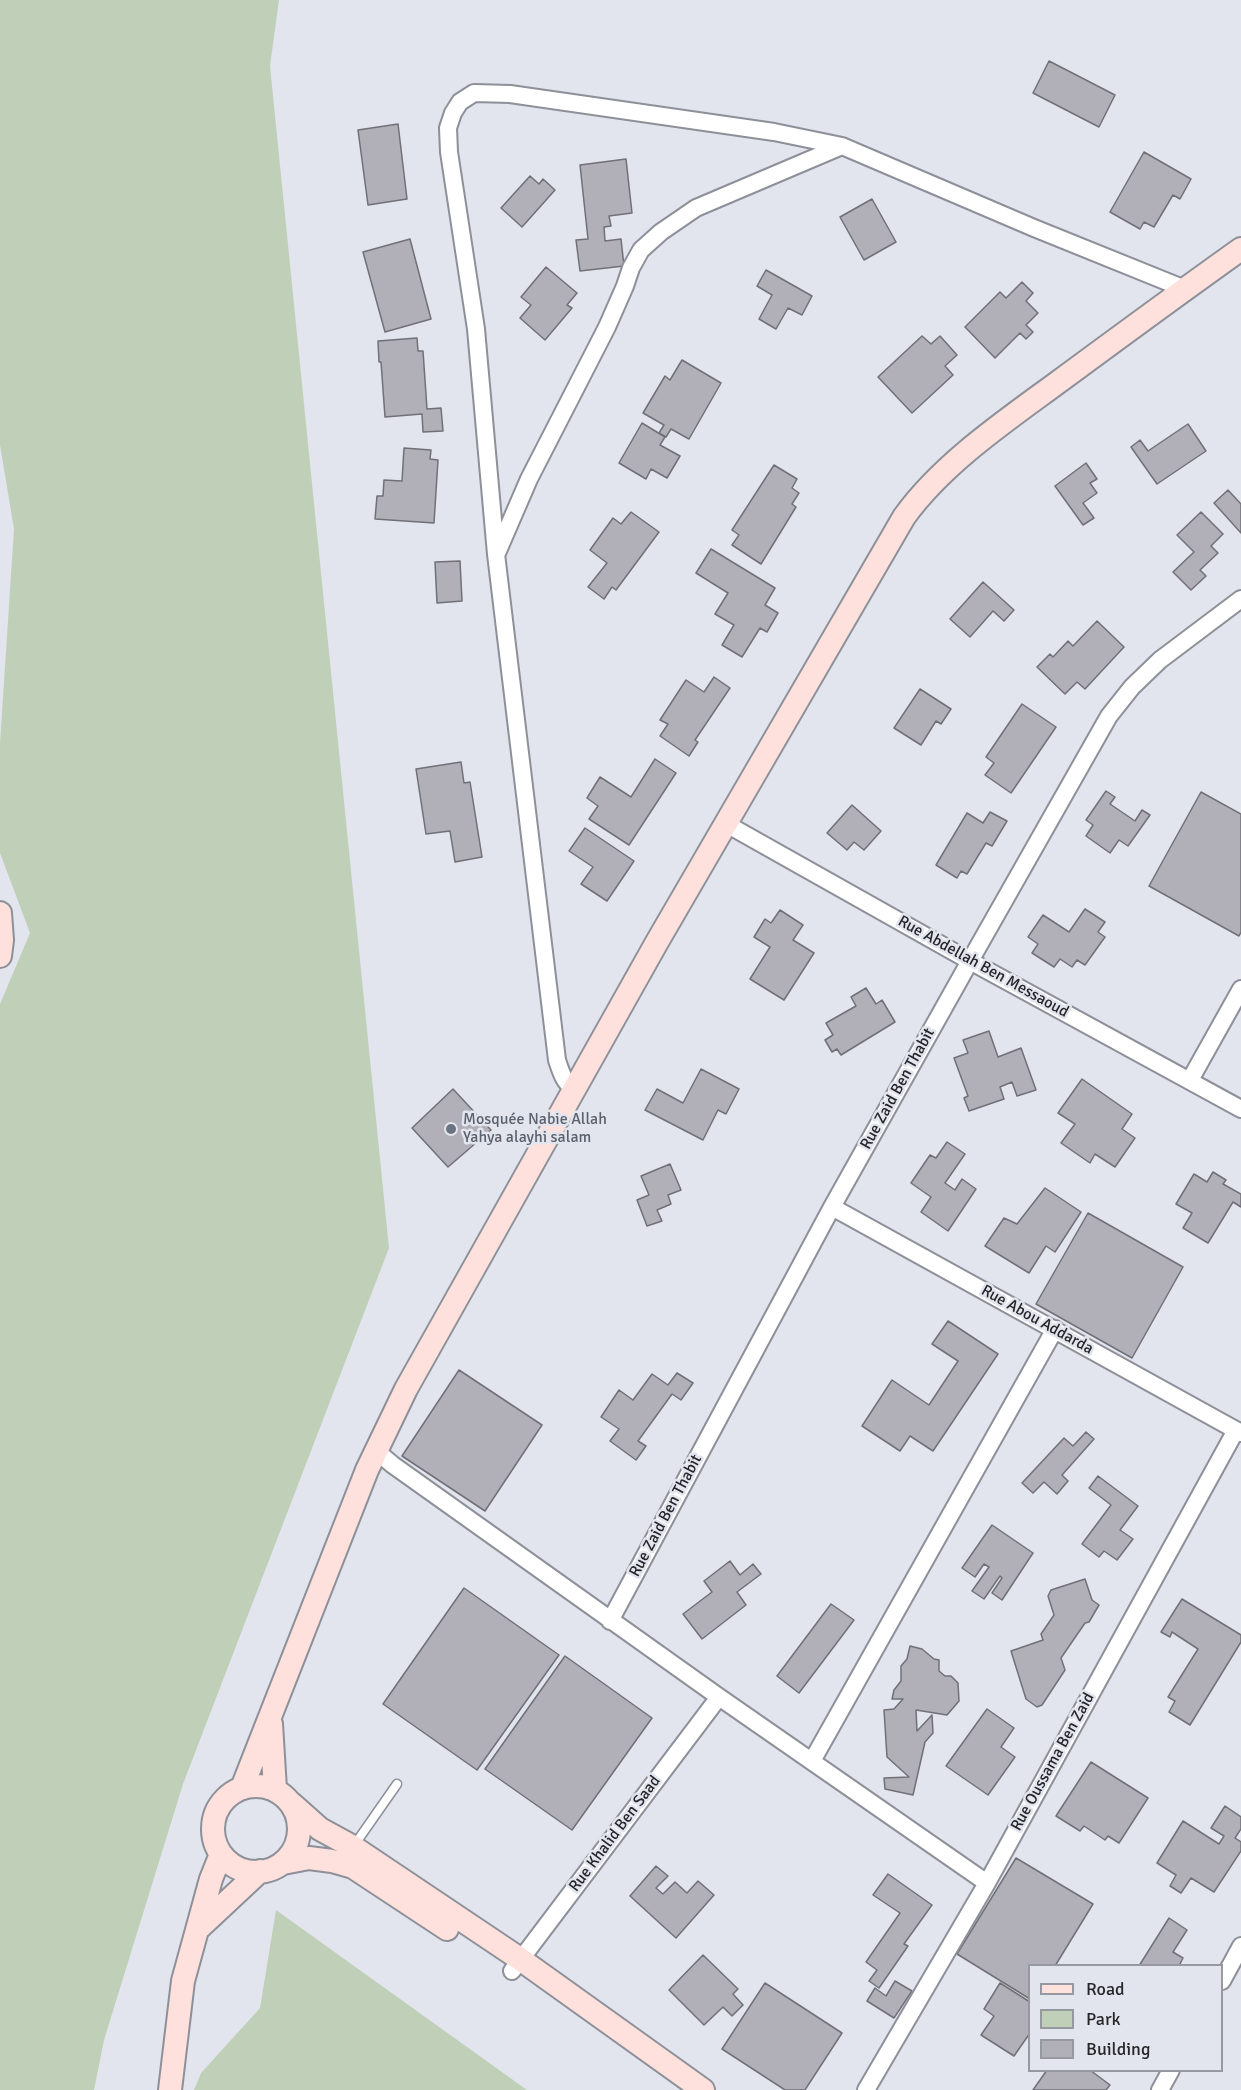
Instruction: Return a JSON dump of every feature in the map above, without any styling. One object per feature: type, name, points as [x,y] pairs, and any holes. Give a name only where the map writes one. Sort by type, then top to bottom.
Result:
[{"type":"street","points":[[575,1090],[565,1081],[557,1060],[496,554],[477,329],[448,128],[460,102],[474,93],[510,94],[774,132],[842,146],[1034,228],[1185,289]]},
{"type":"street","points":[[496,554],[529,479],[607,327],[641,249],[668,226],[696,208],[842,146]]},
{"type":"street","points":[[242,1788],[375,1450],[406,1389],[657,942],[894,533],[927,488],[1030,403],[1241,249]]},
{"type":"street","name":"Rue Zaid Ben Thabit","points":[[610,1621],[832,1207],[1109,716],[1132,687],[1160,660],[1241,599]]},
{"type":"street","name":"Rue Abdellah Ben Messaoud","points":[[727,821],[730,826],[740,832],[969,961],[1241,1109]]},
{"type":"street","points":[[0,913],[2,940],[0,956]]},
{"type":"street","points":[[1190,1080],[1241,990]]},
{"type":"street","name":"Rue Abou Addarda","points":[[832,1207],[1239,1432]]},
{"type":"street","points":[[812,1761],[1055,1329]]},
{"type":"street","name":"Rue Oussama Ben Zaid","points":[[866,2090],[987,1883],[1239,1432]]},
{"type":"street","points":[[375,1450],[393,1466],[610,1621],[987,1883]]},
{"type":"street","name":"Rue Khalid Ben Saad","points":[[516,1965],[718,1697]]},
{"type":"street","points":[[271,1717],[283,1797],[300,1825],[296,1847],[283,1863]]},
{"type":"street","points":[[516,1965],[353,1867],[309,1858],[283,1863],[260,1871],[238,1868],[221,1854],[213,1833],[217,1812],[223,1801],[242,1788],[264,1786],[283,1797],[321,1828],[353,1846],[692,2089]]},
{"type":"street","points":[[170,2090],[183,1981],[211,1880],[221,1854]]},
{"type":"street","points":[[199,1928],[260,1871]]},
{"type":"street","points":[[1223,1978],[1241,1946]]},
{"type":"street","points":[[1160,2090],[1170,2072]]},
{"type":"lane","points":[[353,1846],[397,1784]]},
{"type":"green space","points":[[0,0],[279,0],[270,66],[389,1248],[183,1784],[104,2040],[94,2090],[0,2090],[0,1004],[30,933],[0,853],[0,743],[14,529],[0,445]]},
{"type":"green space","points":[[276,1910],[527,2090],[194,2090],[201,2073],[260,2008]]},
{"type":"building","points":[[1049,61],[1115,95],[1099,127],[1033,93]]},
{"type":"building","points":[[398,124],[407,199],[368,205],[358,130]]},
{"type":"building","points":[[1144,152],[1191,179],[1180,199],[1173,195],[1154,227],[1144,222],[1140,229],[1110,212]]},
{"type":"building","points":[[626,159],[632,213],[609,216],[611,226],[604,227],[605,241],[621,239],[624,266],[580,271],[576,240],[588,239],[580,165]]},
{"type":"building","points":[[530,176],[539,184],[543,179],[555,190],[522,227],[501,208]]},
{"type":"building","points":[[872,199],[896,242],[864,260],[840,217]]},
{"type":"building","points":[[410,239],[431,319],[385,332],[363,252]]},
{"type":"building","points":[[546,267],[577,293],[567,305],[572,308],[545,340],[520,318],[531,305],[521,297]]},
{"type":"building","points":[[766,270],[812,296],[802,315],[788,308],[776,329],[759,319],[772,295],[757,286]]},
{"type":"building","points":[[1022,282],[1033,293],[1026,301],[1038,313],[1026,325],[1033,332],[1026,339],[1020,333],[995,358],[965,327],[1000,292],[1006,298]]},
{"type":"building","points":[[922,336],[931,344],[940,336],[957,355],[945,366],[953,375],[912,413],[878,377]]},
{"type":"building","points":[[417,338],[418,351],[423,351],[427,409],[441,408],[443,431],[423,432],[422,414],[385,417],[378,341]]},
{"type":"building","points":[[682,360],[721,383],[689,439],[671,429],[666,437],[659,433],[664,425],[643,413],[665,376],[670,380]]},
{"type":"building","points":[[642,423],[665,437],[660,445],[680,456],[667,478],[651,469],[646,479],[619,463]]},
{"type":"building","points":[[1188,424],[1206,451],[1157,484],[1131,447],[1140,440],[1148,451]]},
{"type":"building","points":[[404,448],[431,450],[430,459],[438,460],[434,523],[375,519],[377,496],[383,496],[384,480],[402,481]]},
{"type":"building","points":[[1086,463],[1097,479],[1090,483],[1097,493],[1083,503],[1094,518],[1083,525],[1055,486]]},
{"type":"building","points":[[774,465],[797,479],[792,488],[799,493],[792,504],[796,507],[761,564],[732,545],[739,535],[732,530]]},
{"type":"building","points":[[1228,490],[1241,504],[1241,533],[1214,503]]},
{"type":"building","points":[[631,512],[659,532],[616,590],[612,587],[604,599],[588,587],[607,563],[590,550],[613,518],[621,524]]},
{"type":"building","points":[[1201,512],[1223,534],[1211,546],[1218,553],[1200,570],[1206,576],[1191,590],[1173,572],[1194,552],[1177,535]]},
{"type":"building","points":[[711,549],[775,588],[765,605],[778,613],[767,632],[760,628],[742,657],[722,645],[734,625],[715,614],[728,593],[696,573]]},
{"type":"building","points":[[460,561],[462,601],[437,603],[435,562]]},
{"type":"building","points":[[983,582],[1014,610],[1004,621],[993,611],[970,637],[950,619]]},
{"type":"building","points":[[1097,621],[1124,647],[1085,689],[1077,682],[1065,694],[1037,667],[1050,654],[1053,657],[1068,641],[1073,646]]},
{"type":"building","points":[[714,677],[730,688],[695,740],[698,742],[689,756],[660,736],[668,724],[660,720],[686,680],[704,692]]},
{"type":"building","points":[[920,689],[951,709],[941,724],[936,721],[921,745],[894,728]]},
{"type":"building","points":[[1022,704],[1056,727],[1011,793],[985,775],[994,763],[986,757]]},
{"type":"building","points":[[655,759],[676,773],[629,845],[589,819],[598,806],[587,798],[600,777],[631,797]]},
{"type":"building","points":[[461,762],[464,783],[470,782],[482,857],[455,862],[450,831],[426,834],[416,769]]},
{"type":"building","points":[[1106,791],[1115,797],[1110,804],[1135,821],[1142,810],[1150,815],[1128,846],[1119,840],[1110,853],[1086,836],[1093,825],[1086,820]]},
{"type":"building","points":[[1201,792],[1241,814],[1241,932],[1239,936],[1149,886]]},
{"type":"building","points":[[852,805],[881,831],[864,850],[854,842],[847,850],[827,833]]},
{"type":"building","points":[[990,812],[1007,821],[992,846],[986,843],[967,874],[961,871],[957,878],[936,865],[967,813],[983,823]]},
{"type":"building","points":[[585,828],[634,861],[607,901],[581,884],[593,867],[569,851]]},
{"type":"building","points":[[1085,909],[1105,922],[1098,932],[1105,937],[1085,965],[1077,960],[1072,967],[1060,959],[1054,967],[1032,953],[1038,944],[1028,937],[1043,915],[1069,932]]},
{"type":"building","points":[[780,910],[803,925],[793,940],[814,953],[784,1000],[750,979],[770,947],[754,937],[765,919],[771,923]]},
{"type":"building","points":[[866,988],[876,1004],[882,1000],[895,1022],[841,1055],[837,1049],[832,1052],[825,1040],[833,1035],[826,1023],[856,1006],[851,997]]},
{"type":"building","points":[[989,1031],[998,1057],[1021,1048],[1036,1090],[1017,1096],[1012,1082],[1000,1087],[1004,1099],[969,1111],[964,1098],[968,1096],[954,1058],[968,1053],[963,1040]]},
{"type":"building","points":[[701,1069],[739,1089],[726,1114],[718,1110],[703,1140],[645,1110],[657,1089],[683,1103]]},
{"type":"building","points":[[1082,1079],[1132,1114],[1122,1129],[1135,1138],[1115,1167],[1095,1154],[1090,1163],[1061,1143],[1075,1124],[1058,1113]]},
{"type":"building","name":"Mosquée Nabie Allah Yahya alayhi salam","points":[[453,1089],[491,1130],[448,1167],[412,1128]]},
{"type":"building","points":[[947,1142],[965,1154],[945,1183],[955,1190],[962,1179],[976,1189],[948,1231],[921,1212],[931,1197],[911,1183],[930,1155],[936,1158]]},
{"type":"building","points":[[670,1164],[681,1190],[668,1195],[671,1204],[657,1210],[662,1221],[647,1226],[637,1200],[649,1195],[641,1176]]},
{"type":"building","points":[[1213,1172],[1226,1180],[1223,1184],[1241,1194],[1241,1207],[1233,1202],[1208,1243],[1183,1228],[1192,1213],[1176,1204],[1194,1174],[1207,1182]]},
{"type":"building","points":[[1045,1188],[1081,1212],[1055,1252],[1046,1246],[1029,1273],[985,1246],[1004,1218],[1017,1224]]},
{"type":"building","points":[[1088,1213],[1183,1267],[1132,1358],[1036,1304]]},
{"type":"building","points":[[948,1321],[998,1354],[933,1451],[910,1436],[900,1451],[862,1426],[892,1380],[929,1405],[958,1361],[932,1344]]},
{"type":"building","points":[[459,1370],[542,1425],[485,1511],[402,1456]]},
{"type":"building","points":[[677,1373],[693,1383],[681,1400],[672,1394],[638,1441],[646,1446],[636,1460],[610,1441],[619,1429],[601,1417],[619,1390],[633,1400],[652,1374],[668,1385]]},
{"type":"building","points":[[1086,1432],[1094,1439],[1062,1475],[1068,1481],[1057,1494],[1044,1482],[1033,1493],[1022,1483],[1064,1438],[1073,1446]]},
{"type":"building","points":[[1098,1476],[1138,1506],[1120,1530],[1133,1539],[1117,1560],[1104,1551],[1099,1557],[1082,1544],[1111,1505],[1089,1488]]},
{"type":"building","points":[[992,1525],[1033,1553],[1002,1600],[992,1593],[1002,1578],[1000,1576],[984,1599],[972,1591],[989,1567],[984,1564],[975,1577],[962,1568]]},
{"type":"building","points":[[730,1561],[740,1575],[753,1564],[761,1574],[737,1592],[746,1605],[702,1639],[683,1614],[712,1592],[704,1581]]},
{"type":"building","points":[[1085,1579],[1092,1600],[1099,1605],[1061,1658],[1065,1670],[1042,1705],[1037,1707],[1026,1699],[1011,1651],[1043,1640],[1041,1634],[1054,1615],[1048,1596],[1051,1590]]},
{"type":"building","points":[[464,1588],[559,1655],[477,1770],[383,1704]]},
{"type":"building","points":[[1182,1599],[1241,1635],[1241,1642],[1190,1725],[1169,1712],[1175,1701],[1168,1697],[1198,1649],[1172,1632],[1170,1637],[1161,1632]]},
{"type":"building","points":[[831,1604],[854,1620],[799,1693],[777,1676]]},
{"type":"building","points":[[910,1646],[922,1649],[934,1659],[939,1660],[939,1671],[945,1676],[951,1676],[958,1683],[959,1701],[947,1715],[916,1710],[917,1731],[932,1715],[933,1733],[925,1742],[913,1795],[885,1789],[884,1778],[909,1777],[887,1757],[884,1710],[894,1709],[903,1699],[892,1699],[894,1690],[901,1681],[901,1666],[907,1659]]},
{"type":"building","points":[[565,1656],[652,1718],[572,1830],[485,1769]]},
{"type":"building","points":[[987,1709],[1014,1728],[1001,1747],[1015,1757],[988,1795],[946,1766]]},
{"type":"building","points":[[1091,1762],[1148,1798],[1119,1843],[1108,1836],[1105,1840],[1084,1826],[1080,1831],[1056,1816]]},
{"type":"building","points":[[1225,1806],[1241,1817],[1241,1829],[1235,1838],[1241,1842],[1241,1851],[1214,1892],[1191,1878],[1181,1893],[1170,1886],[1176,1875],[1157,1863],[1183,1821],[1219,1844],[1224,1836],[1211,1828]]},
{"type":"building","points":[[1016,1858],[1093,1904],[1056,1964],[1028,1964],[1028,1998],[957,1954]]},
{"type":"building","points":[[656,1866],[668,1876],[656,1888],[663,1894],[675,1882],[687,1893],[698,1881],[714,1895],[676,1938],[630,1896]]},
{"type":"building","points":[[888,1874],[932,1905],[904,1944],[908,1946],[879,1988],[869,1981],[877,1970],[866,1962],[900,1913],[873,1895]]},
{"type":"building","points":[[1169,1918],[1187,1930],[1173,1952],[1183,1958],[1180,1964],[1140,1964]]},
{"type":"building","points":[[703,1955],[738,1989],[733,1994],[743,2005],[732,2016],[723,2007],[704,2025],[669,1990]]},
{"type":"building","points":[[895,1981],[912,1991],[894,2018],[867,2001],[875,1988],[886,1996]]},
{"type":"building","points":[[765,1983],[842,2033],[805,2090],[785,2090],[722,2049]]},
{"type":"building","points":[[1000,1983],[1028,2001],[1028,2036],[1014,2056],[981,2035],[994,2016],[984,2009]]},
{"type":"building","points":[[1046,2072],[1093,2072],[1110,2085],[1106,2090],[1033,2090]]},
{"type":"place","name":"Mosquée Nabie Allah Yahya alayhi salam","points":[[451,1129]]}]
